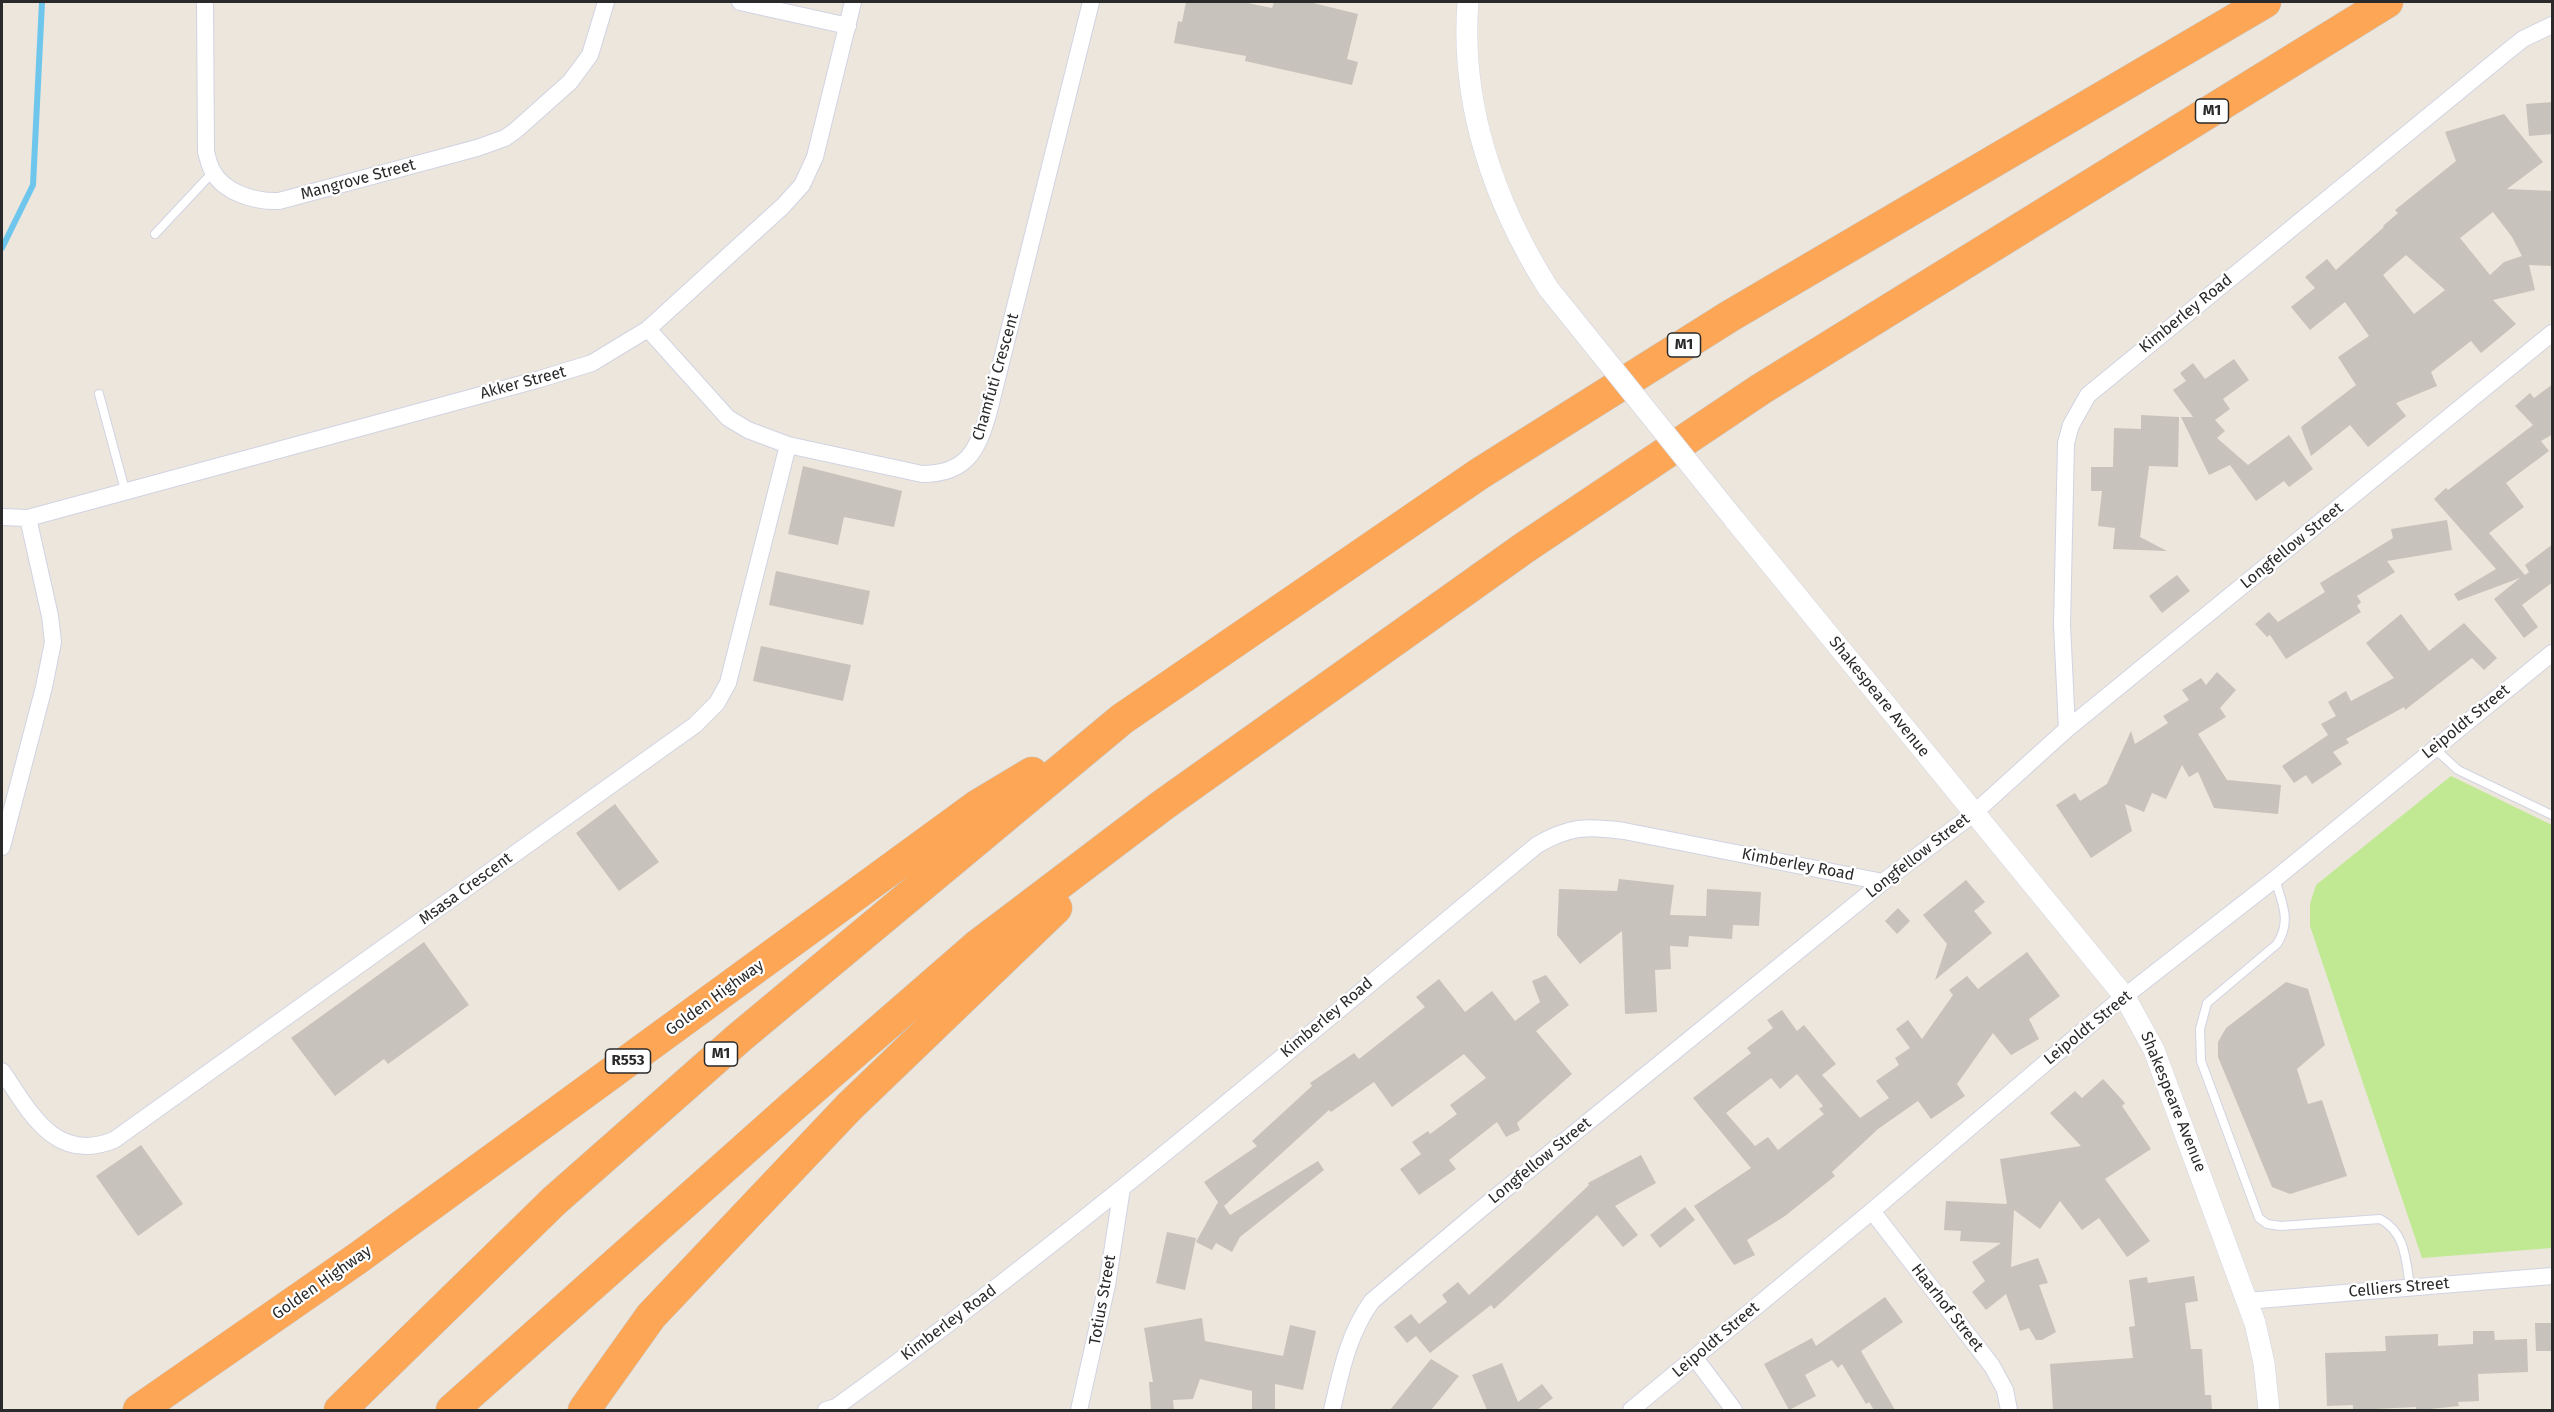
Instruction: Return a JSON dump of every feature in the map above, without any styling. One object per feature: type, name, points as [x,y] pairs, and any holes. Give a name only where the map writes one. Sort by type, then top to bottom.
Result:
[{"type":"highway","name":"M1","points":[[340,1410],[554,1201],[740,1037],[1122,719],[1479,474],[1700,335],[2265,2]]},
{"type":"highway","name":"M1","points":[[452,1410],[784,1114],[977,946],[1162,806],[1524,548],[1761,390],[2387,2]]},
{"type":"highway","name":"Golden Highway","points":[[139,1410],[358,1258],[977,807],[1122,719]]},
{"type":"highway","points":[[584,1410],[651,1316],[849,1107],[1162,806]]},
{"type":"street","points":[[205,2],[205,133],[206,152],[213,172]]},
{"type":"street","name":"Mangrove Street","points":[[213,172],[222,182],[250,198],[263,202],[279,201],[477,148],[504,138],[535,115],[582,69],[598,34],[606,2]]},
{"type":"street","points":[[740,2],[848,26]]},
{"type":"street","name":"Akker Street","points":[[2,517],[28,518],[592,363],[648,329],[783,206],[802,185],[817,148],[853,2]]},
{"type":"street","name":"Chamfuti Crescent","points":[[648,329],[728,417],[748,430],[788,444],[922,474],[944,472],[962,464],[974,452],[983,432],[992,400],[1091,2]]},
{"type":"street","name":"Shakespeare Avenue","points":[[1468,2],[1467,48],[1470,81],[1482,143],[1511,224],[1548,288],[1973,814],[2058,913],[2125,997],[2154,1050],[2247,1301],[2264,1363],[2269,1410]]},
{"type":"street","name":"Kimberley Road","points":[[2067,729],[2062,625],[2067,443],[2070,425],[2088,395],[2523,39],[2553,25]]},
{"type":"street","name":"Longfellow Street","points":[[1332,1410],[1351,1338],[1360,1318],[1372,1301],[1883,882],[1973,814],[2067,729],[2553,333]]},
{"type":"street","name":"Msasa Crescent","points":[[2,1071],[33,1118],[47,1132],[63,1142],[88,1147],[114,1140],[695,725],[717,703],[728,683],[788,444]]},
{"type":"street","points":[[2,846],[44,687],[53,642],[50,616],[28,518]]},
{"type":"street","name":"Leipoldt Street","points":[[1631,1410],[1872,1211],[2110,1007],[2275,879],[2553,653]]},
{"type":"street","name":"Kimberley Road","points":[[832,1409],[947,1327],[1122,1188],[1537,845],[1558,833],[1575,829],[1598,828],[1624,831],[1883,882]]},
{"type":"street","name":"Totius Street","points":[[1080,1410],[1107,1285],[1122,1188]]},
{"type":"street","name":"Haarhof Street","points":[[1872,1211],[1992,1366],[2006,1390],[2009,1410]]},
{"type":"street","name":"Celliers Street","points":[[2247,1301],[2553,1276]]},
{"type":"street","points":[[1695,1358],[1734,1410]]},
{"type":"lane","points":[[155,234],[213,172]]},
{"type":"lane","points":[[99,394],[125,490]]},
{"type":"lane","points":[[2434,748],[2458,770],[2553,815]]},
{"type":"lane","points":[[2275,879],[2283,909],[2284,933],[2277,944],[2207,1003],[2200,1029],[2201,1061],[2259,1218],[2267,1224],[2281,1226],[2380,1219],[2389,1224],[2405,1248],[2410,1287]]},
{"type":"green space","points":[[2451,776],[2552,825],[2552,1248],[2422,1258],[2310,926],[2310,904],[2316,885]]},
{"type":"building","points":[[1186,2],[1243,2],[1272,8],[1274,2],[1309,2],[1358,14],[1347,59],[1358,62],[1352,85],[1245,61],[1246,56],[1174,43],[1178,21],[1182,22]]},
{"type":"building","points":[[2553,102],[2553,134],[2529,136],[2526,104]]},
{"type":"building","points":[[2504,114],[2543,162],[2507,189],[2553,191],[2553,266],[2529,265],[2535,290],[2493,300],[2516,324],[2481,353],[2471,341],[2431,372],[2437,386],[2396,403],[2406,416],[2368,447],[2350,425],[2311,456],[2301,427],[2356,385],[2338,357],[2369,336],[2345,302],[2310,330],[2291,307],[2315,288],[2305,277],[2327,259],[2336,270],[2398,213],[2395,210],[2456,161],[2445,132]],"holes":[[[2493,212],[2512,237],[2522,256],[2504,262],[2490,275],[2460,238]],[[2406,255],[2445,290],[2414,314],[2383,275]]]},
{"type":"building","points":[[2234,359],[2249,380],[2223,399],[2230,409],[2215,420],[2225,431],[2217,438],[2248,465],[2289,435],[2313,469],[2289,487],[2284,481],[2256,501],[2230,465],[2209,475],[2181,417],[2193,417],[2173,390],[2186,381],[2180,373],[2193,363],[2205,379]]},
{"type":"building","points":[[2553,384],[2553,434],[2541,441],[2549,451],[2506,483],[2524,507],[2489,533],[2525,575],[2529,572],[2525,565],[2553,544],[2553,582],[2522,605],[2538,627],[2524,638],[2494,599],[2520,578],[2458,601],[2454,594],[2496,569],[2434,499],[2533,425],[2515,406],[2530,393],[2534,398]]},
{"type":"building","points":[[2141,415],[2179,417],[2178,467],[2149,466],[2140,537],[2167,551],[2113,549],[2115,528],[2098,526],[2102,491],[2091,491],[2091,467],[2113,467],[2114,428],[2141,429]]},
{"type":"building","points":[[803,466],[902,491],[894,527],[844,517],[838,545],[788,534]]},
{"type":"building","points":[[2447,520],[2452,550],[2387,561],[2395,572],[2357,596],[2361,602],[2357,606],[2361,612],[2286,659],[2270,635],[2267,637],[2255,624],[2269,612],[2278,622],[2325,592],[2320,583],[2393,538],[2391,529]]},
{"type":"building","points":[[776,571],[870,591],[863,625],[769,605]]},
{"type":"building","points":[[2177,575],[2190,591],[2162,613],[2149,596]]},
{"type":"building","points":[[2401,614],[2429,651],[2464,623],[2497,658],[2484,670],[2472,658],[2405,710],[2404,707],[2346,739],[2349,743],[2333,752],[2342,764],[2312,784],[2306,775],[2294,783],[2282,766],[2328,735],[2321,724],[2336,716],[2328,702],[2346,691],[2351,701],[2394,678],[2366,643]]},
{"type":"building","points":[[761,646],[851,665],[843,701],[753,681]]},
{"type":"building","points":[[2217,672],[2236,690],[2220,708],[2226,717],[2198,734],[2227,780],[2281,785],[2278,814],[2214,808],[2198,772],[2189,777],[2182,765],[2166,799],[2152,793],[2144,812],[2125,804],[2132,831],[2091,858],[2056,805],[2075,793],[2080,801],[2107,784],[2131,731],[2135,744],[2168,723],[2163,716],[2189,700],[2182,690],[2201,678],[2206,685]]},
{"type":"building","points":[[615,804],[659,862],[619,891],[576,833]]},
{"type":"building","points":[[1619,879],[1674,885],[1670,915],[1706,916],[1707,889],[1761,892],[1759,926],[1733,925],[1732,939],[1689,936],[1688,947],[1670,946],[1671,969],[1655,970],[1657,1012],[1625,1014],[1622,931],[1580,964],[1557,935],[1559,889],[1617,891]]},
{"type":"building","points":[[1966,880],[1985,902],[1974,911],[1992,933],[1935,980],[1947,944],[1923,915]]},
{"type":"building","points":[[1898,908],[1910,921],[1897,934],[1885,921]]},
{"type":"building","points":[[424,942],[469,1005],[388,1064],[384,1059],[335,1096],[291,1038]]},
{"type":"building","points":[[2027,952],[2060,996],[2029,1019],[2039,1039],[2011,1055],[1993,1033],[1957,1084],[1965,1096],[1931,1119],[1918,1101],[1878,1129],[1832,1172],[1835,1176],[1785,1216],[1747,1240],[1755,1255],[1734,1265],[1694,1206],[1751,1168],[1693,1098],[1751,1053],[1747,1048],[1773,1028],[1767,1020],[1782,1010],[1797,1031],[1804,1025],[1836,1064],[1822,1075],[1860,1118],[1889,1098],[1876,1081],[1899,1065],[1895,1058],[1910,1048],[1896,1029],[1908,1020],[1922,1039],[1953,995],[1949,990],[1967,976],[1978,989]],"holes":[[[1797,1074],[1823,1106],[1819,1109],[1824,1114],[1778,1150],[1768,1137],[1755,1146],[1726,1113],[1771,1078],[1780,1089]]]},
{"type":"building","points":[[1546,975],[1569,1005],[1536,1031],[1572,1074],[1517,1123],[1520,1130],[1506,1137],[1497,1122],[1449,1160],[1456,1169],[1419,1195],[1400,1169],[1421,1154],[1412,1142],[1428,1131],[1430,1134],[1457,1114],[1450,1105],[1486,1078],[1464,1054],[1392,1107],[1374,1082],[1331,1112],[1329,1110],[1224,1206],[1230,1215],[1318,1161],[1324,1170],[1240,1237],[1232,1252],[1216,1243],[1212,1250],[1196,1242],[1218,1202],[1204,1182],[1257,1146],[1252,1141],[1312,1086],[1310,1083],[1354,1053],[1359,1059],[1425,1007],[1416,997],[1439,979],[1465,1012],[1492,991],[1515,1021],[1540,1002],[1532,981]]},
{"type":"building","points":[[2286,982],[2308,989],[2325,1045],[2297,1069],[2308,1104],[2322,1100],[2347,1176],[2290,1194],[2272,1187],[2218,1057],[2218,1042],[2226,1028]]},
{"type":"building","points":[[2103,1079],[2125,1103],[2122,1106],[2151,1149],[2105,1179],[2150,1241],[2127,1257],[2099,1218],[2082,1230],[2060,1201],[2040,1229],[2014,1210],[2011,1267],[2038,1258],[2048,1283],[2039,1285],[2056,1332],[2042,1340],[2036,1340],[2029,1328],[2020,1331],[2006,1294],[1986,1310],[1972,1292],[1985,1281],[1972,1262],[2001,1243],[1960,1241],[1961,1231],[1944,1230],[1946,1201],[2007,1204],[2000,1159],[2081,1146],[2050,1113],[2075,1091],[2082,1098]]},
{"type":"building","points":[[141,1145],[183,1204],[138,1236],[96,1176]]},
{"type":"building","points":[[1641,1155],[1656,1183],[1615,1206],[1638,1235],[1623,1247],[1597,1215],[1494,1309],[1491,1305],[1430,1353],[1416,1336],[1407,1343],[1394,1327],[1411,1314],[1419,1324],[1447,1302],[1442,1295],[1458,1282],[1469,1295],[1534,1237],[1589,1185],[1588,1183]]},
{"type":"building","points":[[1685,1207],[1695,1220],[1660,1248],[1650,1235]]},
{"type":"building","points":[[1167,1232],[1196,1238],[1185,1290],[1156,1283]]},
{"type":"building","points":[[2194,1276],[2198,1301],[2185,1303],[2191,1349],[2202,1349],[2205,1395],[2211,1395],[2212,1410],[2053,1410],[2050,1364],[2133,1358],[2129,1327],[2135,1326],[2129,1280],[2147,1277],[2148,1283]]},
{"type":"building","points":[[1885,1297],[1903,1322],[1861,1351],[1895,1410],[1874,1410],[1869,1402],[1866,1404],[1842,1364],[1838,1368],[1832,1360],[1805,1375],[1816,1396],[1789,1410],[1764,1364],[1812,1338],[1816,1346]]},
{"type":"building","points":[[1202,1318],[1205,1341],[1283,1356],[1290,1325],[1316,1331],[1303,1390],[1275,1384],[1275,1410],[1252,1410],[1252,1391],[1200,1379],[1193,1399],[1173,1400],[1174,1410],[1151,1410],[1149,1382],[1153,1382],[1144,1328]]},
{"type":"building","points":[[2535,1323],[2553,1323],[2553,1351],[2536,1351]]},
{"type":"building","points":[[2473,1331],[2494,1331],[2495,1340],[2527,1339],[2528,1372],[2478,1374],[2479,1401],[2458,1402],[2459,1406],[2420,1410],[2416,1410],[2416,1407],[2353,1410],[2353,1405],[2327,1406],[2325,1353],[2386,1351],[2385,1336],[2438,1334],[2438,1346],[2473,1344]]},
{"type":"building","points":[[1431,1359],[1459,1376],[1431,1410],[1390,1410]]},
{"type":"building","points":[[1502,1363],[1518,1402],[1542,1384],[1553,1398],[1537,1410],[1487,1410],[1472,1375]]},
{"type":"waterway","points":[[2,248],[33,185],[42,2]]}]
